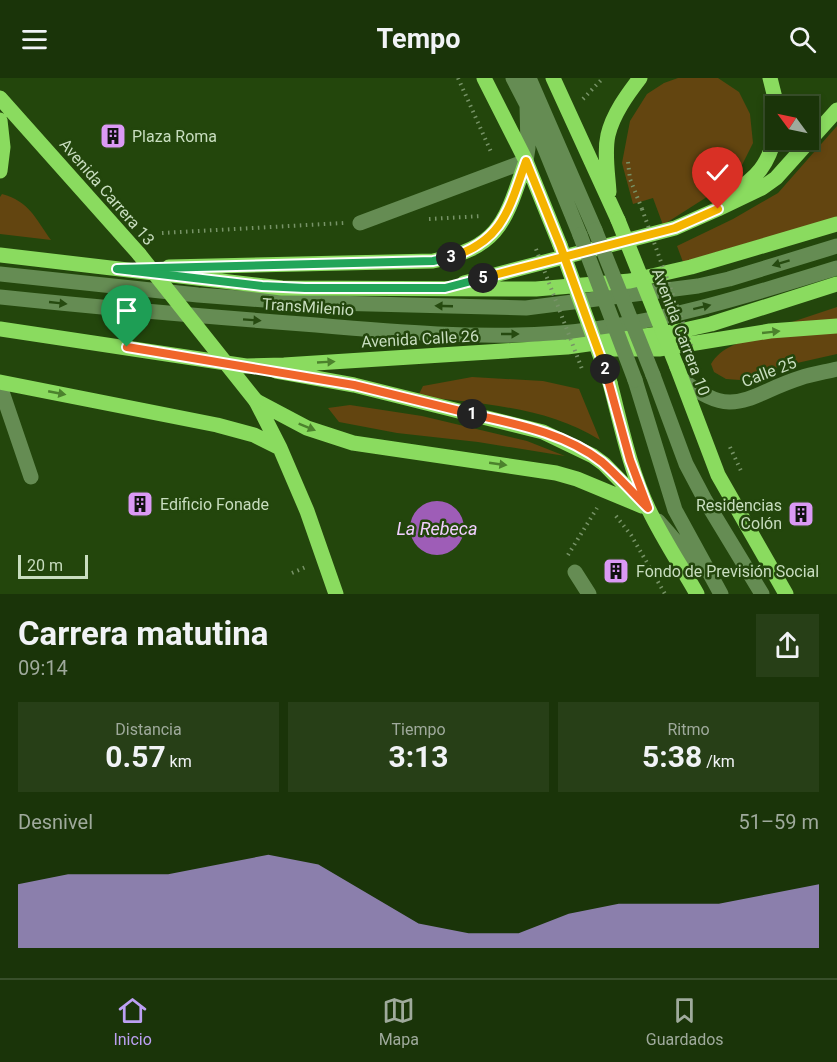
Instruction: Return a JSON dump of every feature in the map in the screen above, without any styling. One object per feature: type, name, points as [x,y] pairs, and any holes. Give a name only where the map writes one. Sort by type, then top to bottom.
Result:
[{"type":"main road","points":[[484,78],[526,161],[560,245],[610,383],[629,457],[648,508],[697,594]]},
{"type":"main road","name":"Avenida Carrera 10","points":[[554,78],[618,220],[718,476],[786,594]]},
{"type":"main road","points":[[609,201],[608,135],[615,115],[640,78]]},
{"type":"main road","points":[[770,78],[774,96]]},
{"type":"main road","name":"Avenida Carrera 13","points":[[0,98],[139,254],[256,401],[280,448],[307,511],[336,594]]},
{"type":"main road","points":[[445,288],[675,228],[762,188],[776,178],[837,110]]},
{"type":"main road","points":[[0,120],[3,147],[0,171]]},
{"type":"main road","points":[[675,228],[747,184],[761,171],[771,150]]},
{"type":"main road","points":[[117,269],[433,261],[452,257],[471,250],[493,235],[506,216],[526,161]]},
{"type":"main road","points":[[0,255],[282,288],[536,290],[630,281],[692,267],[837,224]]},
{"type":"main road","name":"Avenida Calle 26","points":[[0,329],[246,366],[443,356],[567,347],[680,331],[711,324],[837,284]]},
{"type":"main road","points":[[567,347],[649,350],[770,332],[837,326]]},
{"type":"main road","points":[[246,366],[354,385],[543,432],[593,456],[648,508]]},
{"type":"main road","points":[[0,384],[217,425],[254,435],[280,448]]},
{"type":"main road","points":[[256,401],[307,428],[353,443],[556,473],[578,479],[648,508]]},
{"type":"street","points":[[513,78],[588,232],[652,375],[686,464],[762,594]]},
{"type":"street","points":[[529,78],[588,232],[675,510],[721,594]]},
{"type":"street","points":[[360,223],[526,161],[527,105]]},
{"type":"street","name":"TransMilenio","points":[[0,274],[198,295],[291,302],[526,308],[698,286],[729,279],[837,246]]},
{"type":"street","name":"TransMilenio","points":[[0,297],[154,313],[418,333],[537,334],[597,328],[653,318],[753,293],[837,268]]},
{"type":"street","name":"Calle 25","points":[[680,374],[697,392],[711,399],[734,403],[748,400],[799,378],[837,369]]},
{"type":"street","points":[[0,384],[31,477]]},
{"type":"street","points":[[648,508],[721,594]]},
{"type":"street","points":[[575,572],[589,594]]},
{"type":"path","points":[[458,78],[500,171]]},
{"type":"path","points":[[570,113],[603,78]]},
{"type":"path","points":[[627,154],[630,179],[694,352]]},
{"type":"path","points":[[426,219],[493,215]]},
{"type":"path","points":[[162,233],[360,223]]},
{"type":"path","points":[[536,249],[585,377]]},
{"type":"path","points":[[727,440],[745,481]]},
{"type":"path","points":[[612,512],[631,535],[665,594]]},
{"type":"shaded area","points":[[678,78],[718,78],[739,92],[750,114],[753,143],[735,179],[663,225],[653,198],[633,204],[622,163],[630,121],[647,94],[664,83]]},
{"type":"shaded area","points":[[837,126],[837,217],[683,262],[677,246],[733,219],[778,193],[816,150],[819,150],[819,146]]},
{"type":"shaded area","points":[[2,194],[26,206],[51,240],[0,234],[0,197]]},
{"type":"shaded area","points":[[837,307],[837,320],[789,323]]},
{"type":"shaded area","points":[[837,332],[837,354],[766,370],[740,380],[726,379],[714,372],[711,364],[720,353],[750,340],[787,334]]},
{"type":"shaded area","points":[[472,377],[543,381],[579,389],[600,440],[558,420],[535,413],[489,404],[418,396],[423,386]]},
{"type":"shaded area","points":[[350,405],[422,416],[527,441],[565,456],[478,442],[397,433],[339,422],[328,408]]},
{"type":"water","name":"La Rebeca","points":[[432,501],[442,501],[452,505],[460,513],[464,528],[460,543],[452,551],[442,555],[432,555],[422,551],[414,543],[410,533],[410,523],[414,513],[422,505]]},
{"type":"place","name":"Plaza Roma","points":[[113,136]]},
{"type":"place","name":"Edificio Fonade","points":[[140,504]]},
{"type":"place","name":"Residencias Colón","points":[[801,514]]},
{"type":"place","name":"Fondo de Previsión Social","points":[[616,571]]},
{"type":"route","points":[[127,347],[354,385],[524,426],[543,432],[593,456],[648,508],[629,457],[610,383],[585,314],[560,245],[526,161],[506,216],[493,235],[471,250],[452,257],[433,261],[117,269],[282,288],[445,288],[521,268],[598,248],[675,228],[718,209]]}]
